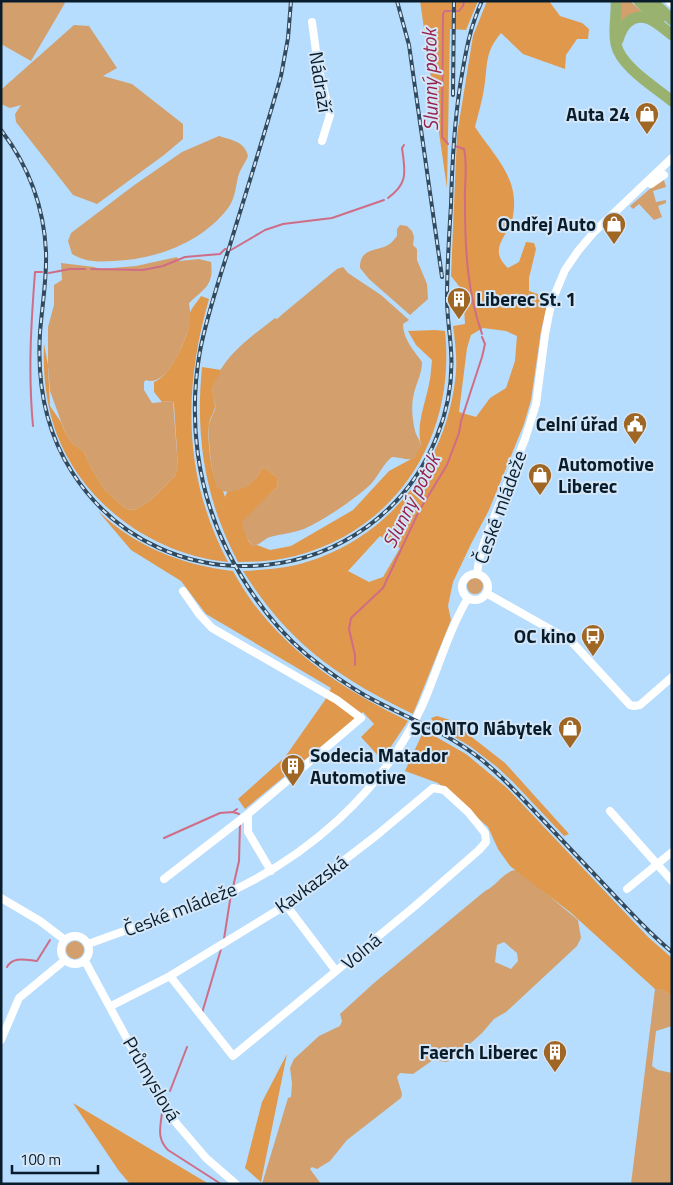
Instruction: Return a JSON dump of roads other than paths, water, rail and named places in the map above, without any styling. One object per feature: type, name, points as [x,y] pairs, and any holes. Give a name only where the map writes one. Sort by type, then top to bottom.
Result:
[{"type":"highway","points":[[616,1],[615,38],[617,50],[631,68],[672,101]]},
{"type":"highway","points":[[639,1],[672,34]]},
{"type":"highway","points":[[652,1],[672,20]]},
{"type":"highway","points":[[617,50],[622,29],[631,20],[638,17],[650,19],[672,34]]},
{"type":"street","name":"Nádraží","points":[[312,22],[318,66],[330,115],[322,142]]},
{"type":"street","name":"České mládeže","points":[[476,574],[484,543],[536,404],[545,335],[556,291],[565,270],[594,232],[672,158]]},
{"type":"street","points":[[630,196],[641,192],[664,175]]},
{"type":"street","name":"České mládeže","points":[[476,574],[483,577],[487,582],[486,593],[478,599],[468,598],[463,591],[463,582],[468,576],[476,574]]},
{"type":"street","name":"České mládeže","points":[[164,879],[248,814],[361,718],[338,700],[212,628],[199,614],[183,591]]},
{"type":"street","points":[[486,593],[571,641],[634,706],[640,705],[672,677]]},
{"type":"street","name":"České mládeže","points":[[88,944],[240,888],[271,871],[334,825],[372,784],[391,760],[408,732],[421,707],[458,615],[468,598]]},
{"type":"street","name":"Kavkazská","points":[[111,1006],[170,976],[286,905],[377,835],[433,788],[444,790],[468,812],[485,833],[486,842]]},
{"type":"street","points":[[610,811],[672,881]]},
{"type":"street","points":[[248,814],[248,832],[271,871]]},
{"type":"street","name":"Volná","points":[[170,976],[233,1056],[422,900],[486,842]]},
{"type":"street","points":[[627,889],[672,852]]},
{"type":"street","points":[[1,898],[40,921],[65,940]]},
{"type":"street","points":[[286,905],[336,971]]},
{"type":"street","points":[[72,936],[79,936],[88,944],[90,952],[85,961],[73,964],[65,960],[61,951],[65,940],[72,936]]},
{"type":"street","points":[[1,1040],[20,998],[65,960]]},
{"type":"street","name":"Průmyslová","points":[[85,961],[111,1006],[161,1102],[206,1158],[236,1184]]},
{"type":"waterway","name":"Slunný potok","points":[[448,144],[442,137],[443,14],[445,11],[459,11],[464,1]]},
{"type":"waterway","points":[[388,198],[399,187],[404,176],[402,148],[404,145]]},
{"type":"waterway","name":"Slunný potok","points":[[455,146],[464,149],[466,169],[466,253],[473,302],[482,334]]},
{"type":"waterway","points":[[91,269],[143,270],[163,266],[185,257],[220,254],[225,249],[231,250],[265,230],[283,224],[332,218],[384,200]]},
{"type":"waterway","points":[[49,273],[70,269],[85,269]]},
{"type":"waterway","points":[[33,426],[30,368],[32,311],[35,272],[42,272]]},
{"type":"waterway","name":"Slunný potok","points":[[355,665],[355,655],[349,629],[351,618],[383,588],[419,511],[447,465],[459,433],[461,421],[482,357],[485,344],[482,337]]},
{"type":"waterway","name":"Slunný potok","points":[[237,809],[233,812],[239,814]]},
{"type":"waterway","points":[[164,838],[220,813],[233,812]]},
{"type":"waterway","name":"Slunný potok","points":[[233,887],[239,861],[240,824]]},
{"type":"waterway","name":"Slunný potok","points":[[224,939],[231,894]]},
{"type":"waterway","points":[[7,967],[16,960],[37,961],[50,940]]},
{"type":"waterway","name":"Slunný potok","points":[[202,1013],[221,949]]},
{"type":"waterway","name":"Slunný potok","points":[[170,1091],[187,1047]]},
{"type":"waterway","name":"Slunný potok","points":[[162,1113],[160,1133],[162,1142],[168,1150],[221,1184]]},
{"type":"railway","points":[[291,1],[288,38],[281,76],[213,298],[200,351],[196,377],[195,428],[198,453],[208,503],[217,527],[227,550],[252,593],[272,620],[295,644],[343,682],[381,704],[455,741],[482,760],[520,795],[641,924],[672,952]]},
{"type":"railway","points":[[397,1],[409,45],[442,277]]},
{"type":"railway","points":[[453,95],[454,1]]},
{"type":"railway","points":[[1,130],[11,143],[27,172],[42,219],[46,252],[39,351],[42,387],[49,422],[55,439],[72,472],[111,517],[158,548],[211,563],[265,565],[318,553],[367,527],[407,488],[437,436],[444,415],[449,394],[451,372],[447,287],[455,131],[466,53],[482,1]]},
{"type":"place","name":"Auta 24","points":[[647,135]]},
{"type":"place","name":"Ondřej Auto","points":[[614,245]]},
{"type":"place","name":"Liberec St. 1","points":[[459,320]]},
{"type":"place","name":"Celní úřad","points":[[635,445]]},
{"type":"place","name":"Automotive Liberec","points":[[540,496]]},
{"type":"place","name":"OC kino","points":[[593,657]]},
{"type":"place","name":"SCONTO Nábytek","points":[[570,749]]},
{"type":"place","name":"Sodecia Matador Automotive","points":[[293,787]]},
{"type":"place","name":"Faerch Liberec","points":[[555,1073]]}]
